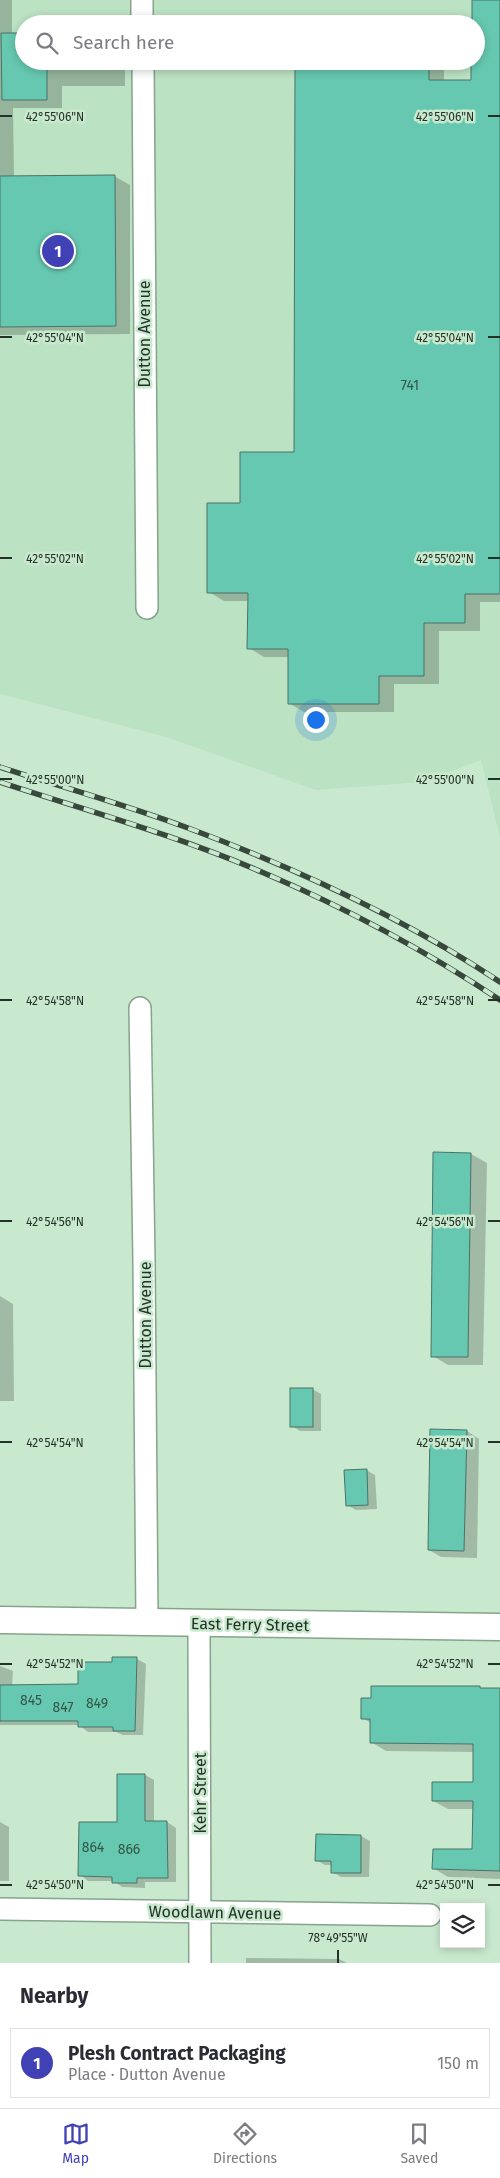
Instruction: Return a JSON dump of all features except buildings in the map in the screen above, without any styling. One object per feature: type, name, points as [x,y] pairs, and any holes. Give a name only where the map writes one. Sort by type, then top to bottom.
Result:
[{"type":"street","points":[[142,0],[142,15]]},
{"type":"street","name":"Dutton Avenue","points":[[143,70],[147,608]]},
{"type":"street","name":"Dutton Avenue","points":[[140,1008],[144,1261],[146,1622]]},
{"type":"street","name":"East Ferry Street","points":[[0,1620],[500,1627]]},
{"type":"street","name":"Kehr Street","points":[[198,1623],[200,1963]]},
{"type":"street","name":"Woodlawn Avenue","points":[[0,1909],[430,1915]]},
{"type":"shaded area","points":[[0,0],[500,0],[500,838],[481,760],[423,782],[316,790],[166,737],[0,694]]},
{"type":"railway","points":[[0,767],[165,820],[228,843],[308,877],[426,937],[500,982]]},
{"type":"railway","points":[[0,782],[199,847],[295,886],[385,931],[443,964],[500,1000]]},
{"type":"place","name":"Plesh Contract Packaging","points":[[58,251]]}]
